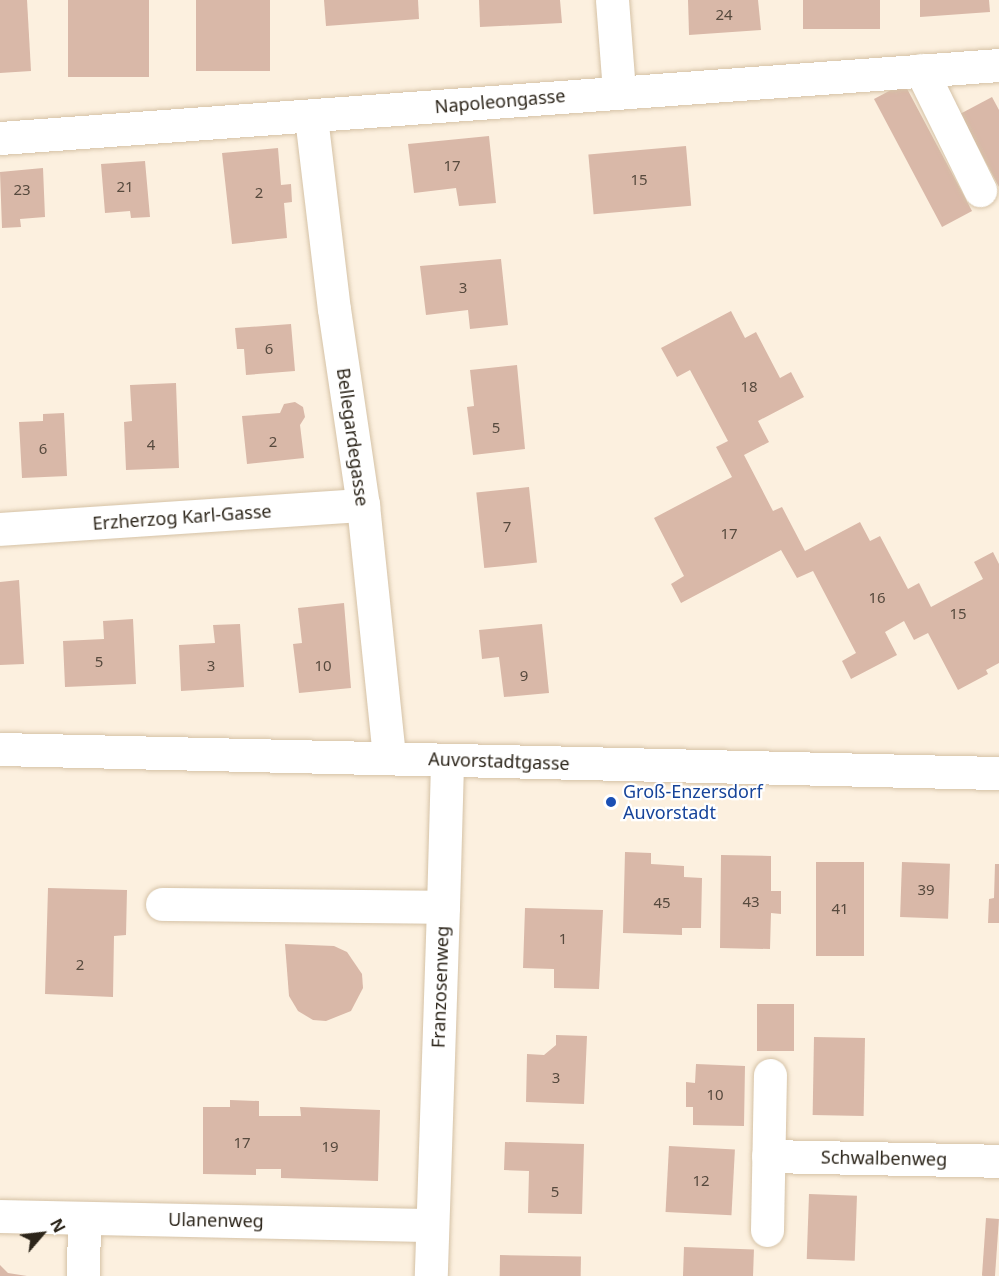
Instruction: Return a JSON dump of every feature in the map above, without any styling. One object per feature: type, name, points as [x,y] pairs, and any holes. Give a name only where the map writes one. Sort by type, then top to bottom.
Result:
[{"type":"street","points":[[612,0],[619,91]]},
{"type":"street","name":"Napoleongasse","points":[[0,138],[999,65]]},
{"type":"street","points":[[921,70],[980,190]]},
{"type":"street","name":"Bellegardegasse","points":[[311,117],[334,309],[363,505],[389,758]]},
{"type":"street","name":"Erzherzog Karl-Gasse","points":[[0,529],[363,505]]},
{"type":"street","name":"Auvorstadtgasse","points":[[0,749],[999,773]]},
{"type":"street","points":[[443,907],[447,760]]},
{"type":"street","name":"Franzosenweg","points":[[162,904],[443,907],[431,1276]]},
{"type":"street","points":[[767,1230],[770,1076]]},
{"type":"street","name":"Schwalbenweg","points":[[768,1156],[999,1161]]},
{"type":"street","name":"Ulanenweg","points":[[0,1216],[432,1225]]},
{"type":"street","points":[[83,1276],[84,1218]]},
{"type":"building","points":[[0,0],[27,0],[31,71],[0,73]]},
{"type":"building","points":[[68,0],[149,0],[149,77],[68,77]]},
{"type":"building","points":[[196,0],[270,0],[270,71],[196,71]]},
{"type":"building","points":[[324,0],[418,0],[419,19],[326,26]]},
{"type":"building","points":[[479,0],[560,0],[562,23],[480,27]]},
{"type":"building","points":[[688,0],[758,0],[761,30],[689,35]]},
{"type":"building","points":[[803,0],[880,0],[880,29],[803,29]]},
{"type":"building","points":[[920,0],[989,0],[990,12],[920,17]]},
{"type":"building","points":[[904,83],[972,211],[942,227],[874,99]]},
{"type":"building","points":[[992,97],[999,110],[999,187],[960,114]]},
{"type":"building","points":[[489,136],[496,203],[459,206],[456,188],[414,193],[408,144]]},
{"type":"building","points":[[686,146],[691,206],[594,214],[588,155]]},
{"type":"building","points":[[278,148],[281,185],[291,184],[292,202],[284,203],[287,238],[232,244],[222,153]]},
{"type":"building","points":[[145,161],[150,217],[131,218],[130,211],[105,213],[101,164]]},
{"type":"building","points":[[43,168],[45,217],[20,219],[21,227],[2,228],[0,172]]},
{"type":"building","points":[[501,259],[508,325],[470,329],[468,310],[426,315],[420,266]]},
{"type":"building","points":[[731,311],[745,338],[756,332],[780,378],[791,372],[804,397],[758,421],[769,442],[744,455],[773,511],[782,507],[805,551],[860,522],[870,541],[880,536],[908,589],[919,583],[931,607],[983,579],[974,562],[993,552],[999,564],[999,663],[986,670],[988,674],[958,690],[928,633],[914,640],[904,621],[885,632],[897,655],[851,679],[842,661],[856,653],[813,571],[797,578],[781,550],[681,603],[671,584],[684,576],[654,518],[732,477],[716,447],[728,441],[690,370],[677,377],[661,348]]},
{"type":"building","points":[[291,324],[295,371],[246,375],[244,349],[237,349],[235,328]]},
{"type":"building","points":[[517,365],[525,449],[473,455],[467,407],[474,406],[470,370]]},
{"type":"building","points":[[176,383],[179,468],[126,470],[124,422],[132,421],[130,385]]},
{"type":"building","points":[[295,402],[303,407],[305,417],[300,425],[304,458],[247,464],[242,416],[280,413],[284,404]]},
{"type":"building","points":[[64,413],[67,476],[22,478],[19,422],[43,421],[43,414]]},
{"type":"building","points":[[529,487],[537,563],[484,568],[476,493]]},
{"type":"building","points":[[19,580],[24,664],[0,665],[0,582]]},
{"type":"building","points":[[344,603],[351,688],[299,693],[293,644],[302,643],[298,608]]},
{"type":"building","points":[[133,619],[136,684],[65,687],[63,641],[104,639],[103,621]]},
{"type":"building","points":[[240,624],[244,687],[181,691],[179,645],[215,643],[213,625]]},
{"type":"building","points":[[542,624],[549,693],[504,697],[499,657],[482,659],[479,630]]},
{"type":"building","points":[[625,852],[651,853],[651,864],[684,866],[684,877],[702,878],[701,928],[682,928],[682,935],[623,933]]},
{"type":"building","points":[[721,855],[771,856],[771,891],[781,891],[781,914],[771,913],[770,949],[720,948]]},
{"type":"building","points":[[816,862],[864,862],[864,956],[816,956]]},
{"type":"building","points":[[902,862],[950,864],[948,919],[900,917]]},
{"type":"building","points":[[995,864],[999,864],[999,923],[988,923],[989,899],[994,898]]},
{"type":"building","points":[[48,888],[127,890],[126,935],[114,936],[113,997],[45,994]]},
{"type":"building","points":[[525,908],[603,910],[599,989],[554,988],[554,969],[523,968]]},
{"type":"building","points":[[285,944],[334,946],[347,952],[362,974],[363,988],[351,1011],[326,1021],[313,1020],[298,1011],[289,996]]},
{"type":"building","points":[[757,1004],[794,1004],[794,1051],[757,1051]]},
{"type":"building","points":[[556,1035],[587,1036],[584,1104],[526,1102],[527,1054],[544,1055],[556,1045]]},
{"type":"building","points":[[814,1037],[865,1038],[864,1116],[813,1115]]},
{"type":"building","points":[[696,1064],[745,1066],[744,1126],[693,1125],[693,1107],[686,1107],[686,1082],[695,1083]]},
{"type":"building","points":[[230,1100],[259,1101],[259,1116],[301,1116],[300,1107],[380,1110],[378,1181],[281,1178],[281,1169],[256,1169],[256,1175],[203,1174],[203,1107],[230,1107]]},
{"type":"building","points":[[505,1142],[584,1144],[582,1214],[528,1213],[529,1171],[504,1170]]},
{"type":"building","points":[[669,1146],[735,1149],[731,1215],[666,1212]]},
{"type":"building","points":[[809,1194],[857,1196],[855,1261],[807,1259]]},
{"type":"building","points":[[986,1218],[999,1219],[995,1276],[982,1276]]},
{"type":"building","points":[[684,1247],[754,1249],[753,1276],[683,1276]]},
{"type":"building","points":[[500,1255],[581,1256],[581,1276],[500,1276]]},
{"type":"building","points":[[0,1265],[8,1273],[27,1276],[0,1276]]},
{"type":"place","name":"Groß-Enzersdorf Auvorstadt","points":[[611,802]]}]
